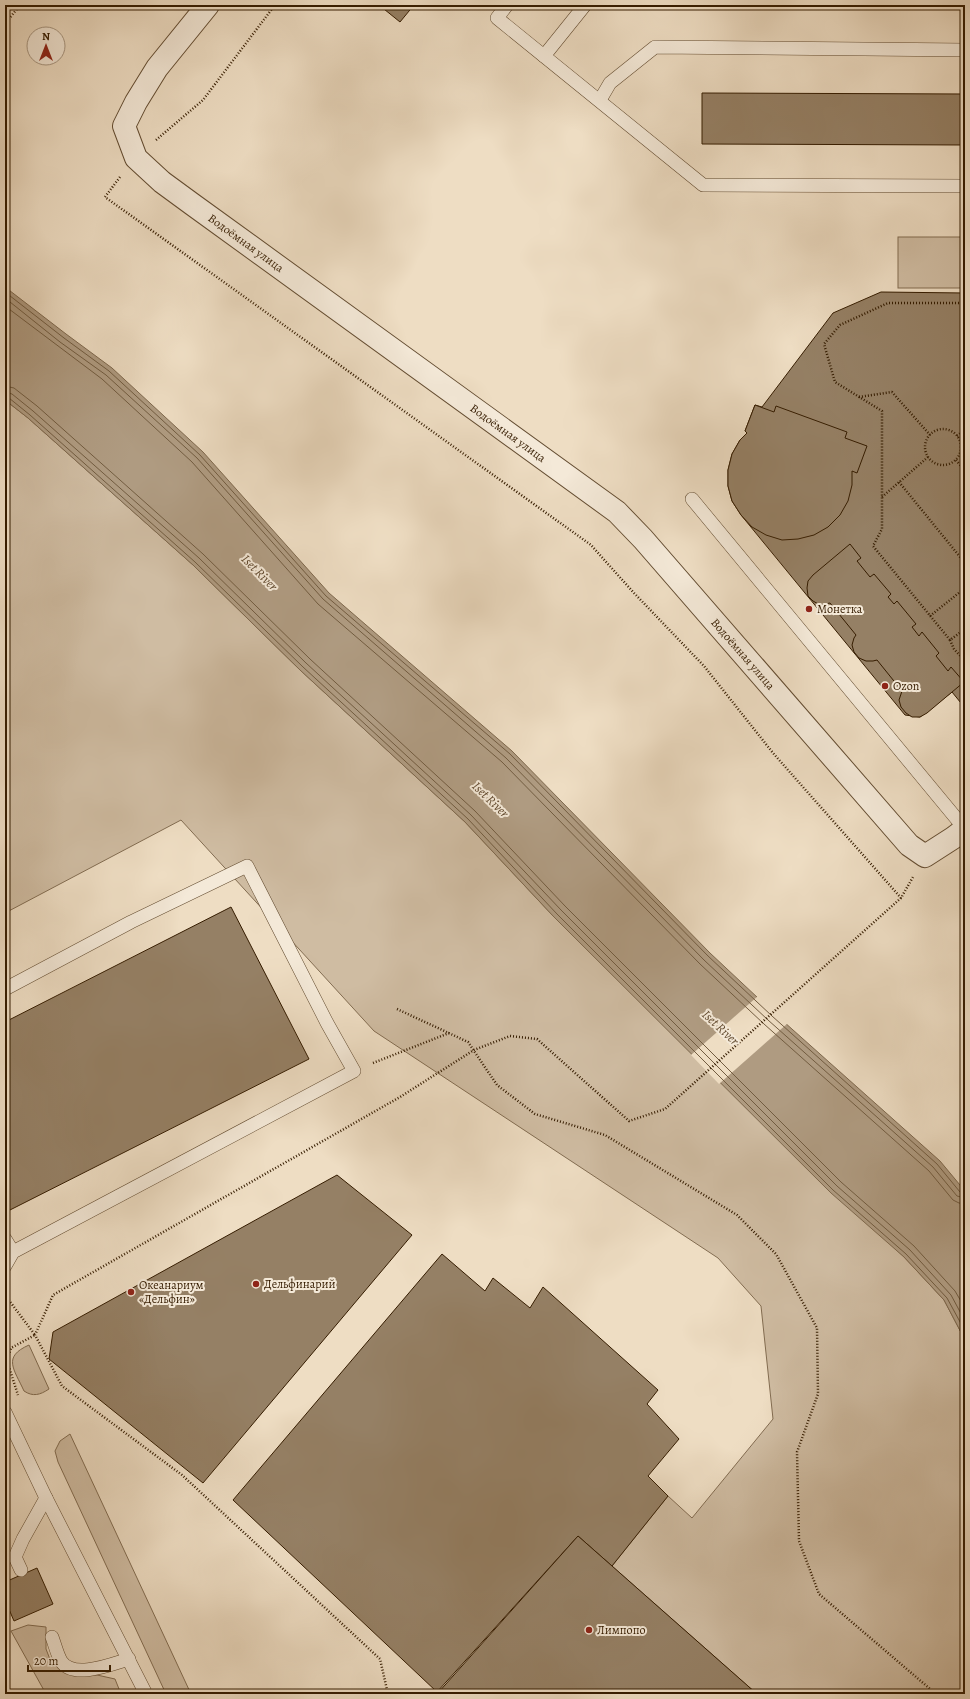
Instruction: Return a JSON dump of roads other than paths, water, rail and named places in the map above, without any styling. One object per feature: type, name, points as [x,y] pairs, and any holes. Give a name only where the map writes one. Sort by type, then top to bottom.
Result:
[{"type":"street","name":"Водоёмная улица","points":[[208,5],[157,68],[124,126],[136,158],[162,182],[617,512],[643,539],[909,845],[925,856],[965,829]]},
{"type":"lane","points":[[507,5],[497,18],[703,185],[965,186]]},
{"type":"lane","points":[[544,56],[585,5]]},
{"type":"lane","points":[[600,100],[610,83],[655,48],[965,50]]},
{"type":"lane","points":[[692,499],[965,829]]},
{"type":"lane","points":[[5,989],[131,922],[247,866],[327,1024],[354,1071],[12,1252],[5,1266]]},
{"type":"lane","points":[[5,1239],[12,1252]]},
{"type":"lane","points":[[5,1412],[46,1498],[146,1694]]},
{"type":"lane","points":[[20,1570],[15,1557],[23,1539],[46,1498]]},
{"type":"lane","points":[[52,1638],[62,1662],[73,1669],[94,1670],[129,1659]]},
{"type":"water","name":"Iset River","points":[[5,287],[112,368],[203,452],[329,593],[512,751],[710,953],[774,1013],[940,1161],[965,1191],[965,1340],[944,1300],[904,1257],[831,1193],[554,917],[465,822],[300,670],[193,565],[28,418],[5,400]]},
{"type":"railway","points":[[5,12],[11,5]]},
{"type":"place","name":"Монетка","points":[[809,609]]},
{"type":"place","name":"Ozon","points":[[885,686]]},
{"type":"place","name":"Дельфинарий","points":[[256,1284]]},
{"type":"place","name":"Океанариум «Дельфин»","points":[[131,1292]]},
{"type":"place","name":"Лимпопо","points":[[589,1630]]}]
